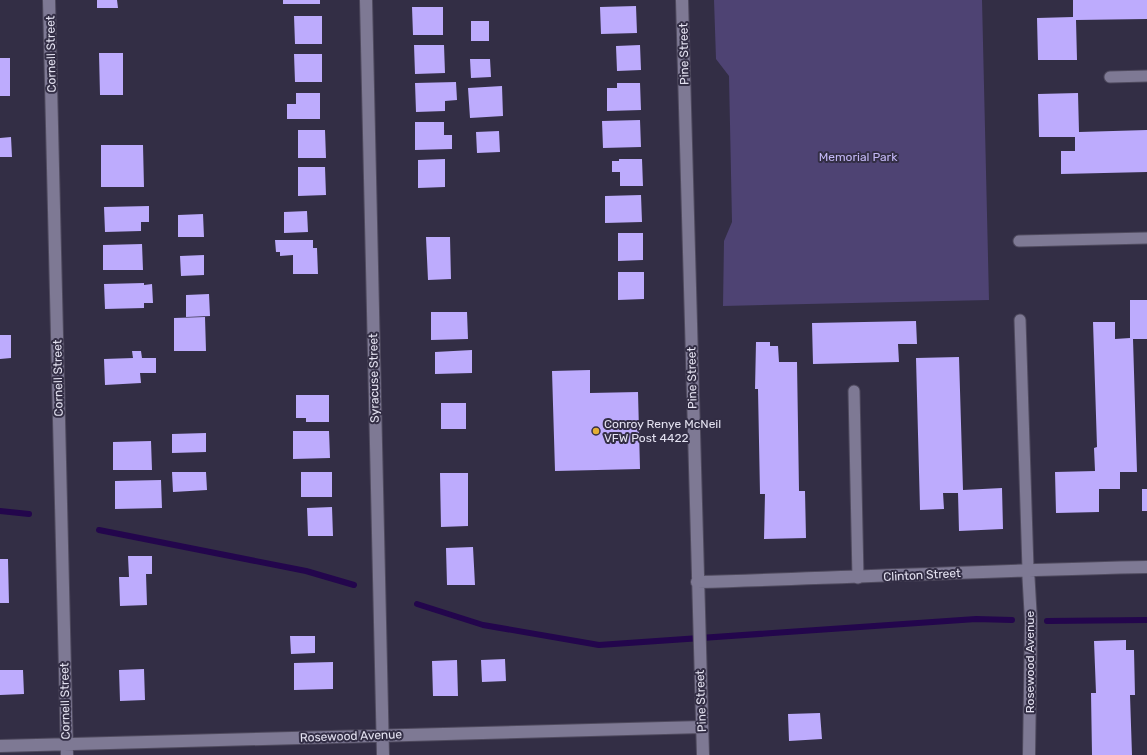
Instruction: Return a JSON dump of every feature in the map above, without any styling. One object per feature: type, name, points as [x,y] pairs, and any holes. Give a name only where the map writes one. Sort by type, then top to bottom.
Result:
[{"type":"street","name":"Cornell Street","points":[[49,0],[67,750]]},
{"type":"street","name":"Syracuse Street","points":[[366,0],[383,755]]},
{"type":"street","name":"Pine Street","points":[[682,0],[702,755]]},
{"type":"street","name":"Clinton Street","points":[[697,582],[858,578],[1028,569],[1147,567]]},
{"type":"street","name":"Rosewood Avenue","points":[[1028,569],[1031,621],[1029,755]]},
{"type":"street","name":"Rosewood Avenue","points":[[0,746],[67,750],[383,735],[702,727]]},
{"type":"lane","points":[[1110,77],[1147,76]]},
{"type":"lane","points":[[1019,241],[1147,238]]},
{"type":"lane","points":[[1020,320],[1028,569]]},
{"type":"lane","points":[[854,391],[858,578]]},
{"type":"green space","name":"Memorial Park","points":[[714,0],[982,0],[989,300],[723,306],[724,241],[732,222],[729,76],[716,59]]},
{"type":"building","points":[[97,0],[117,0],[118,8],[97,8]]},
{"type":"building","points":[[283,0],[320,0],[320,4],[283,4]]},
{"type":"building","points":[[1073,0],[1147,0],[1147,19],[1076,20],[1077,60],[1038,60],[1037,18],[1073,17]]},
{"type":"building","points":[[636,6],[637,33],[601,34],[600,7]]},
{"type":"building","points":[[412,7],[443,7],[443,35],[413,35]]},
{"type":"building","points":[[294,16],[322,16],[322,44],[295,44]]},
{"type":"building","points":[[471,21],[489,21],[489,41],[471,41]]},
{"type":"building","points":[[414,45],[444,45],[445,73],[415,74]]},
{"type":"building","points":[[640,45],[641,70],[617,71],[616,46]]},
{"type":"building","points":[[99,53],[123,53],[123,95],[100,95]]},
{"type":"building","points":[[294,54],[322,54],[322,82],[295,82]]},
{"type":"building","points":[[0,58],[10,58],[10,96],[0,96]]},
{"type":"building","points":[[470,59],[490,59],[491,77],[471,78]]},
{"type":"building","points":[[456,82],[457,100],[445,101],[445,111],[416,112],[415,83]]},
{"type":"building","points":[[617,83],[640,83],[641,110],[607,111],[607,88],[617,88]]},
{"type":"building","points":[[502,86],[503,116],[470,118],[468,88]]},
{"type":"building","points":[[296,93],[320,93],[320,119],[287,119],[287,104],[296,104]]},
{"type":"building","points":[[1078,93],[1079,132],[1147,130],[1147,172],[1061,174],[1061,151],[1075,151],[1075,137],[1039,137],[1038,94]]},
{"type":"building","points":[[640,120],[641,147],[603,148],[602,121]]},
{"type":"building","points":[[415,122],[444,122],[444,135],[452,135],[452,149],[415,150]]},
{"type":"building","points":[[298,130],[325,130],[326,158],[298,158]]},
{"type":"building","points":[[499,131],[500,152],[477,153],[476,132]]},
{"type":"building","points":[[11,137],[12,157],[0,157],[0,138]]},
{"type":"building","points":[[101,145],[143,145],[144,187],[101,187]]},
{"type":"building","points":[[445,159],[445,187],[418,188],[418,160]]},
{"type":"building","points":[[619,159],[642,159],[643,186],[620,186],[620,172],[612,172],[612,161],[619,161]]},
{"type":"building","points":[[298,167],[325,167],[326,195],[298,196]]},
{"type":"building","points":[[641,195],[642,222],[605,223],[605,196]]},
{"type":"building","points":[[149,206],[149,222],[141,222],[141,231],[105,232],[104,207]]},
{"type":"building","points":[[307,211],[308,232],[284,233],[284,212]]},
{"type":"building","points":[[203,214],[204,237],[178,237],[178,215]]},
{"type":"building","points":[[618,233],[643,233],[643,260],[618,261]]},
{"type":"building","points":[[426,237],[450,237],[451,279],[428,280]]},
{"type":"building","points":[[275,240],[313,240],[313,248],[317,248],[318,274],[293,274],[293,255],[280,256],[280,252],[276,252]]},
{"type":"building","points":[[142,244],[143,270],[103,270],[103,245]]},
{"type":"building","points":[[204,255],[204,275],[181,276],[180,256]]},
{"type":"building","points":[[618,272],[644,272],[644,299],[618,300]]},
{"type":"building","points":[[144,283],[144,285],[152,284],[153,303],[144,303],[144,308],[105,309],[104,284]]},
{"type":"building","points":[[209,294],[210,316],[186,317],[186,295]]},
{"type":"building","points":[[1130,300],[1147,300],[1147,339],[1133,339],[1137,472],[1120,472],[1120,489],[1099,489],[1099,512],[1056,513],[1055,472],[1095,471],[1094,448],[1097,447],[1093,322],[1115,322],[1115,339],[1130,338]]},
{"type":"building","points":[[431,312],[467,312],[468,339],[431,340]]},
{"type":"building","points":[[205,317],[206,351],[174,351],[174,318]]},
{"type":"building","points":[[916,321],[917,344],[898,344],[899,362],[813,364],[812,323]]},
{"type":"building","points":[[0,335],[11,335],[11,358],[0,359]]},
{"type":"building","points":[[756,342],[770,342],[770,346],[778,346],[779,362],[797,362],[799,491],[805,491],[806,538],[764,539],[765,494],[760,494],[758,389],[755,389]]},
{"type":"building","points":[[472,350],[472,373],[435,374],[435,352]]},
{"type":"building","points":[[132,351],[141,351],[142,358],[156,358],[156,373],[140,373],[141,383],[105,385],[104,359],[133,358]]},
{"type":"building","points":[[959,357],[963,490],[1002,488],[1003,529],[959,531],[958,493],[943,493],[944,509],[920,510],[916,358]]},
{"type":"building","name":"Conroy Renye McNeil VFW Post 4422","points":[[590,370],[590,393],[638,392],[640,469],[555,471],[552,371]]},
{"type":"building","points":[[296,395],[329,395],[329,422],[306,422],[306,418],[296,418]]},
{"type":"building","points":[[441,403],[466,403],[466,429],[441,429]]},
{"type":"building","points":[[293,431],[329,431],[330,458],[293,459]]},
{"type":"building","points":[[206,433],[206,452],[172,453],[172,434]]},
{"type":"building","points":[[151,441],[152,470],[113,470],[113,442]]},
{"type":"building","points":[[172,472],[206,472],[207,490],[173,492]]},
{"type":"building","points":[[301,472],[332,472],[332,497],[301,497]]},
{"type":"building","points":[[440,473],[468,473],[468,526],[441,527]]},
{"type":"building","points":[[161,480],[162,508],[115,509],[115,481]]},
{"type":"building","points":[[1142,489],[1147,489],[1147,511],[1142,511]]},
{"type":"building","points":[[332,507],[333,536],[308,536],[307,508]]},
{"type":"building","points":[[473,547],[475,585],[447,585],[446,548]]},
{"type":"building","points":[[128,556],[152,556],[152,574],[146,574],[147,605],[120,606],[119,577],[129,577]]},
{"type":"building","points":[[0,559],[8,559],[9,603],[0,603]]},
{"type":"building","points":[[290,636],[315,636],[315,653],[291,654]]},
{"type":"building","points":[[1126,640],[1126,650],[1134,650],[1135,695],[1130,695],[1132,755],[1092,755],[1091,693],[1096,693],[1094,641]]},
{"type":"building","points":[[505,659],[506,681],[482,682],[481,660]]},
{"type":"building","points":[[457,660],[458,696],[433,696],[432,661]]},
{"type":"building","points":[[333,662],[333,689],[294,690],[294,663]]},
{"type":"building","points":[[144,669],[145,700],[120,701],[119,670]]},
{"type":"building","points":[[0,670],[23,670],[24,694],[0,695]]},
{"type":"building","points":[[820,713],[822,739],[789,741],[788,714]]},
{"type":"waterway","points":[[0,511],[29,514]]},
{"type":"waterway","points":[[99,530],[306,571],[354,585]]},
{"type":"waterway","points":[[417,604],[483,625],[599,645],[976,619],[1012,620]]},
{"type":"waterway","points":[[1047,621],[1147,620]]},
{"type":"place","name":"Conroy Renye McNeil VFW Post 4422","points":[[596,431]]}]
